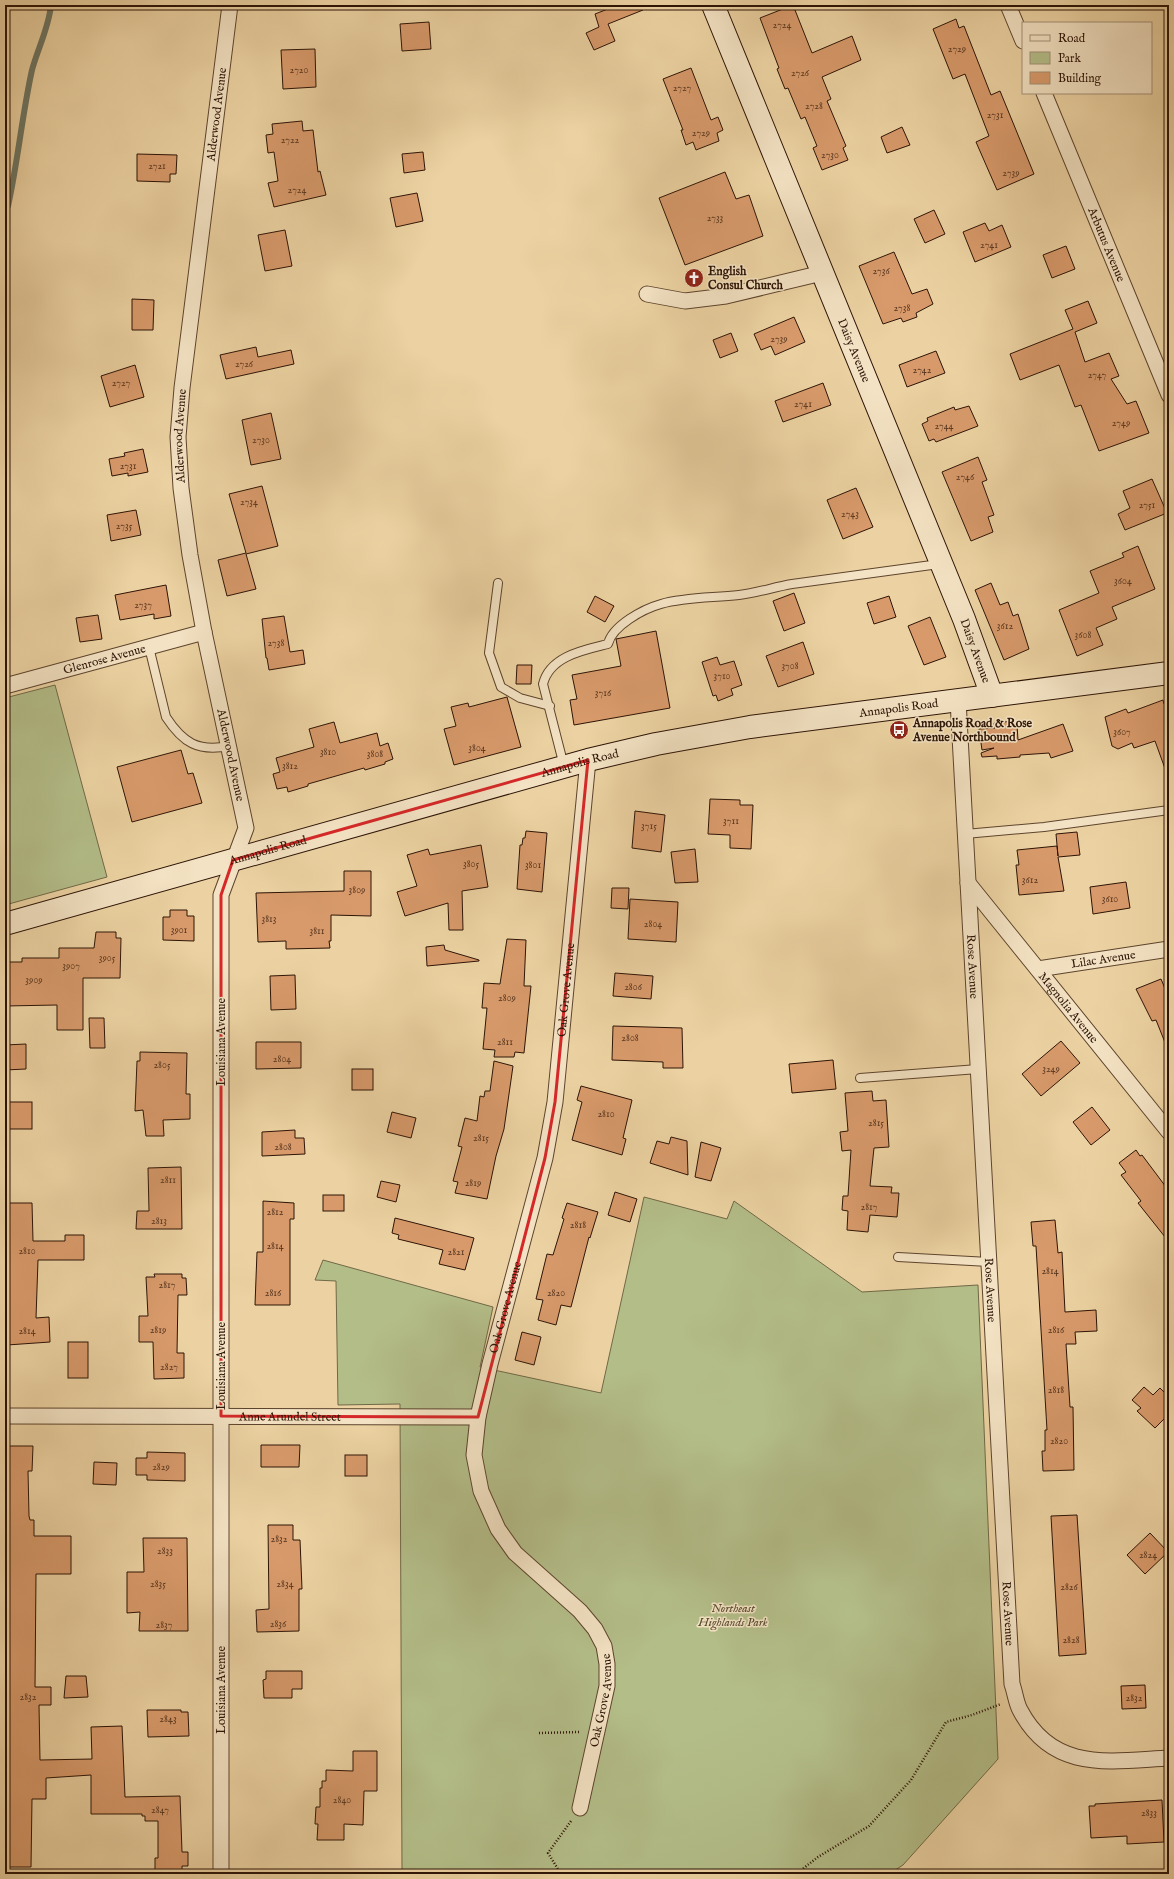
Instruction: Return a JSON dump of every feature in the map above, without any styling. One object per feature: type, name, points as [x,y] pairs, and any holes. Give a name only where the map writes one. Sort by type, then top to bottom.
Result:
[{"type":"main road","name":"Daisy Avenue","points":[[713,5],[941,564],[992,696]]},
{"type":"main road","name":"Annapolis Road","points":[[5,924],[588,760],[656,744],[750,727],[1169,673]]},
{"type":"street","name":"Alderwood Avenue","points":[[230,5],[182,388],[178,437],[181,488],[188,540],[204,632],[246,828],[233,860]]},
{"type":"street","points":[[1008,5],[1022,39]]},
{"type":"street","name":"Arbutus Avenue","points":[[1044,94],[1169,395]]},
{"type":"street","points":[[647,294],[685,301],[726,296],[822,273]]},
{"type":"street","name":"Glenrose Avenue","points":[[5,686],[204,632]]},
{"type":"street","name":"Rose Avenue","points":[[958,700],[1012,1684],[1019,1709],[1032,1729],[1050,1745],[1069,1755],[1085,1760],[1107,1761],[1169,1758]]},
{"type":"street","name":"Oak Grove Avenue","points":[[580,1808],[607,1686],[607,1664],[604,1646],[595,1629],[580,1611],[515,1553],[498,1529],[481,1491],[474,1455],[478,1417],[490,1364],[545,1158],[555,1102],[588,760]]},
{"type":"street","name":"Louisiana Avenue","points":[[221,1874],[221,896],[233,860]]},
{"type":"street","name":"Magnolia Avenue","points":[[968,883],[1169,1132]]},
{"type":"street","name":"Lilac Avenue","points":[[1038,969],[1169,949]]},
{"type":"street","name":"Anne Arundel Street","points":[[5,1416],[478,1417]]},
{"type":"lane","points":[[564,767],[550,706],[543,684],[545,678],[555,664],[577,652],[608,644],[609,638],[616,627],[642,612],[660,604],[683,599],[740,595],[793,584],[941,564]]},
{"type":"lane","points":[[498,583],[489,653],[501,687],[520,698],[550,706]]},
{"type":"lane","points":[[149,647],[166,717],[172,727],[181,737],[191,744],[215,749],[229,746]]},
{"type":"lane","points":[[965,834],[1044,827],[1169,810]]},
{"type":"lane","points":[[860,1078],[978,1068]]},
{"type":"lane","points":[[898,1258],[989,1262]]},
{"type":"path","points":[[796,1874],[818,1857],[869,1826],[911,1780],[946,1722],[972,1715],[1016,1698]]},
{"type":"path","points":[[539,1733],[597,1731]]},
{"type":"path","points":[[561,1874],[548,1853],[580,1808]]},
{"type":"highlighted area","points":[[588,760],[555,1102],[545,1158],[478,1417],[221,1416],[221,895],[233,860]]},
{"type":"green space","points":[[55,685],[107,877],[5,905],[5,698]]},
{"type":"green space","name":"Northeast Highlands Park","points":[[644,1197],[727,1219],[734,1201],[862,1292],[978,1285],[998,1759],[903,1865],[889,1874],[402,1874],[400,1404],[338,1405],[336,1281],[315,1280],[323,1260],[493,1307],[480,1367],[601,1393]]},
{"type":"building","points":[[618,5],[640,5],[643,10],[608,24],[615,41],[594,50],[586,33],[599,27],[595,14]]},
{"type":"building","points":[[793,5],[812,53],[852,36],[861,60],[822,77],[831,99],[827,101],[846,146],[843,148],[848,160],[822,170],[813,148],[817,146],[805,117],[801,119],[788,88],[785,89],[777,69],[779,68],[760,18]]},
{"type":"building","points":[[956,19],[959,28],[964,26],[991,95],[1000,91],[1034,174],[997,190],[976,142],[989,136],[965,74],[953,79],[933,29]]},
{"type":"building","points":[[429,22],[431,49],[402,51],[400,24]]},
{"type":"building","points":[[315,49],[316,87],[283,89],[281,50]]},
{"type":"building","points":[[691,68],[711,120],[718,117],[723,130],[717,133],[719,141],[696,150],[693,142],[686,145],[681,130],[683,130],[663,79]]},
{"type":"building","points":[[302,121],[303,131],[313,130],[318,172],[320,171],[326,195],[274,207],[268,183],[278,181],[274,152],[268,153],[266,135],[273,134],[272,124]]},
{"type":"building","points":[[902,127],[910,145],[887,153],[881,137]]},
{"type":"building","points":[[423,152],[425,170],[404,173],[402,154]]},
{"type":"building","points":[[137,154],[177,155],[176,174],[170,174],[170,182],[137,181]]},
{"type":"building","points":[[725,172],[736,199],[749,195],[763,236],[685,265],[659,198]]},
{"type":"building","points":[[417,193],[423,221],[396,227],[390,198]]},
{"type":"building","points":[[934,210],[945,234],[925,243],[914,219]]},
{"type":"building","points":[[985,223],[989,231],[1002,225],[1011,247],[975,262],[963,232]]},
{"type":"building","points":[[285,230],[292,266],[265,271],[258,235]]},
{"type":"building","points":[[1066,246],[1075,269],[1052,278],[1043,255]]},
{"type":"building","points":[[894,252],[912,294],[927,289],[933,304],[916,313],[917,317],[903,322],[901,318],[883,324],[859,266]]},
{"type":"building","points":[[132,299],[154,300],[153,330],[132,330]]},
{"type":"building","points":[[1088,301],[1097,323],[1075,332],[1085,362],[1109,353],[1119,376],[1111,379],[1127,404],[1136,401],[1149,433],[1099,451],[1081,405],[1075,407],[1059,365],[1020,380],[1010,354],[1073,329],[1065,310]]},
{"type":"building","points":[[794,317],[805,342],[775,355],[771,346],[761,350],[754,334]]},
{"type":"building","points":[[731,333],[738,351],[720,358],[713,340]]},
{"type":"building","points":[[256,347],[258,357],[291,350],[294,364],[226,379],[220,355]]},
{"type":"building","points":[[936,351],[945,373],[907,387],[899,365]]},
{"type":"building","points":[[135,365],[144,397],[110,407],[101,376]]},
{"type":"building","points":[[823,383],[831,405],[783,422],[775,401]]},
{"type":"building","points":[[969,406],[978,426],[936,442],[934,439],[929,441],[922,424],[928,421],[927,418],[954,407],[955,410]]},
{"type":"building","points":[[271,413],[281,459],[251,465],[242,420]]},
{"type":"building","points":[[143,449],[148,472],[128,476],[128,473],[112,476],[109,459],[125,456],[124,453]]},
{"type":"building","points":[[978,457],[987,480],[982,482],[994,515],[988,517],[993,532],[971,541],[942,472]]},
{"type":"building","points":[[1152,479],[1167,513],[1125,530],[1118,514],[1130,508],[1123,491]]},
{"type":"building","points":[[262,486],[278,546],[246,554],[256,589],[227,596],[218,560],[246,553],[229,494]]},
{"type":"building","points":[[856,488],[873,527],[843,539],[827,500]]},
{"type":"building","points":[[136,510],[141,535],[111,541],[107,515]]},
{"type":"building","points":[[1138,546],[1155,589],[1112,607],[1117,619],[1096,628],[1103,645],[1077,656],[1059,610],[1099,593],[1090,571],[1124,557],[1122,553]]},
{"type":"building","points":[[991,583],[1000,605],[1008,602],[1013,616],[1018,614],[1029,649],[1004,660],[975,590]]},
{"type":"building","points":[[166,585],[171,616],[154,619],[154,614],[120,620],[115,595]]},
{"type":"building","points":[[794,593],[805,623],[784,631],[773,601]]},
{"type":"building","points":[[595,596],[614,606],[605,622],[587,612]]},
{"type":"building","points":[[889,596],[896,617],[874,624],[867,603]]},
{"type":"building","points":[[98,615],[102,639],[80,642],[76,618]]},
{"type":"building","points":[[284,616],[290,652],[303,650],[305,664],[269,670],[266,658],[262,619]]},
{"type":"building","points":[[930,617],[946,657],[924,665],[908,626]]},
{"type":"building","points":[[656,631],[670,708],[574,725],[570,700],[577,699],[572,675],[621,666],[616,639]]},
{"type":"building","points":[[803,642],[814,674],[778,687],[766,656]]},
{"type":"building","points":[[717,657],[720,665],[734,661],[742,685],[731,689],[733,695],[718,701],[716,695],[713,696],[702,662]]},
{"type":"building","points":[[517,665],[532,665],[531,684],[516,684]]},
{"type":"building","points":[[507,697],[521,747],[454,765],[444,729],[456,726],[451,707],[468,703],[469,707]]},
{"type":"building","points":[[1163,700],[1164,704],[1169,702],[1169,774],[1167,774],[1155,741],[1134,748],[1132,743],[1118,749],[1112,746],[1105,717],[1126,709],[1128,713]]},
{"type":"building","points":[[1014,721],[1014,726],[1017,725],[1018,740],[1063,724],[1073,751],[1051,758],[1049,753],[1020,755],[1020,757],[997,759],[997,756],[982,757],[981,753],[994,748],[982,750],[979,729],[995,728],[994,723]]},
{"type":"building","points":[[334,722],[340,743],[377,733],[380,746],[388,743],[393,759],[385,762],[385,764],[365,770],[364,768],[308,784],[308,786],[288,792],[287,787],[277,789],[273,774],[280,772],[276,758],[314,747],[309,729]]},
{"type":"building","points":[[181,750],[188,774],[193,773],[202,803],[132,822],[117,767]]},
{"type":"building","points":[[710,799],[740,800],[740,805],[753,805],[751,849],[730,848],[730,835],[708,834]]},
{"type":"building","points":[[635,811],[665,815],[661,852],[632,848]]},
{"type":"building","points":[[526,831],[547,833],[542,892],[517,889],[520,845],[522,845],[523,838],[525,838]]},
{"type":"building","points":[[1077,832],[1080,855],[1058,857],[1064,891],[1019,895],[1016,865],[1019,865],[1017,850],[1057,846],[1058,856],[1056,834]]},
{"type":"building","points":[[481,845],[488,887],[462,891],[463,930],[449,930],[448,903],[405,916],[397,892],[417,886],[407,855],[428,849],[430,855]]},
{"type":"building","points":[[695,849],[698,882],[675,883],[671,852]]},
{"type":"building","points":[[344,871],[371,871],[371,916],[331,915],[331,941],[329,941],[330,948],[286,949],[286,941],[258,942],[256,893],[344,891]]},
{"type":"building","points":[[1126,882],[1130,908],[1093,914],[1090,887]]},
{"type":"building","points":[[612,888],[629,888],[628,909],[611,908]]},
{"type":"building","points":[[630,899],[678,902],[676,942],[628,939]]},
{"type":"building","points":[[170,910],[187,910],[187,916],[194,916],[194,941],[163,940],[163,917],[170,917]]},
{"type":"building","points":[[96,932],[116,932],[116,938],[121,938],[120,978],[83,978],[83,1030],[57,1030],[57,1005],[5,1006],[5,962],[22,962],[22,958],[59,958],[59,948],[94,948]]},
{"type":"building","points":[[507,939],[526,940],[524,986],[531,986],[524,1053],[515,1052],[514,1057],[494,1057],[495,1050],[483,1049],[487,1008],[482,1008],[484,983],[500,984]]},
{"type":"building","points":[[444,945],[445,950],[479,961],[427,966],[426,947]]},
{"type":"building","points":[[615,973],[653,976],[651,999],[613,996]]},
{"type":"building","points":[[295,975],[296,1009],[271,1010],[270,976]]},
{"type":"building","points":[[1161,979],[1169,998],[1168,1050],[1156,1020],[1152,1021],[1136,989]]},
{"type":"building","points":[[89,1018],[104,1018],[105,1048],[90,1048]]},
{"type":"building","points":[[613,1026],[682,1028],[683,1068],[663,1068],[663,1062],[612,1060]]},
{"type":"building","points":[[1061,1041],[1080,1063],[1041,1096],[1022,1074]]},
{"type":"building","points":[[256,1042],[301,1042],[301,1068],[256,1069]]},
{"type":"building","points":[[26,1044],[26,1069],[5,1070],[5,1045]]},
{"type":"building","points":[[140,1052],[187,1053],[186,1094],[190,1094],[190,1119],[163,1120],[164,1136],[146,1136],[143,1110],[135,1111],[137,1061],[140,1061]]},
{"type":"building","points":[[833,1060],[836,1089],[792,1093],[789,1064]]},
{"type":"building","points":[[494,1061],[513,1066],[504,1129],[496,1156],[487,1199],[455,1193],[458,1182],[453,1181],[462,1147],[458,1146],[465,1118],[477,1121],[480,1096],[484,1097],[485,1091],[490,1091]]},
{"type":"building","points":[[352,1069],[373,1069],[373,1090],[352,1090]]},
{"type":"building","points":[[581,1086],[632,1100],[623,1138],[626,1139],[622,1155],[572,1140],[582,1102],[577,1100]]},
{"type":"building","points":[[872,1091],[873,1101],[886,1100],[889,1147],[874,1148],[870,1186],[892,1187],[891,1193],[899,1193],[897,1217],[870,1215],[868,1232],[847,1230],[848,1211],[842,1210],[843,1196],[848,1196],[851,1150],[842,1151],[840,1132],[848,1131],[845,1093]]},
{"type":"building","points":[[5,1102],[32,1102],[32,1129],[5,1129]]},
{"type":"building","points":[[1092,1107],[1110,1130],[1091,1145],[1073,1122]]},
{"type":"building","points":[[392,1112],[416,1118],[411,1138],[387,1132]]},
{"type":"building","points":[[295,1130],[295,1138],[304,1138],[305,1154],[262,1156],[262,1132]]},
{"type":"building","points":[[671,1137],[687,1141],[688,1175],[650,1163],[657,1141],[669,1144]]},
{"type":"building","points":[[701,1142],[721,1148],[711,1181],[695,1177]]},
{"type":"building","points":[[1136,1150],[1140,1156],[1142,1155],[1169,1191],[1169,1242],[1138,1203],[1141,1201],[1121,1175],[1126,1172],[1119,1163]]},
{"type":"building","points":[[181,1167],[182,1229],[136,1229],[137,1211],[149,1211],[148,1168]]},
{"type":"building","points":[[381,1181],[400,1185],[396,1202],[377,1197]]},
{"type":"building","points":[[615,1192],[637,1199],[630,1222],[608,1215]]},
{"type":"building","points":[[323,1195],[344,1195],[344,1211],[323,1211]]},
{"type":"building","points":[[263,1201],[294,1203],[294,1219],[290,1219],[290,1305],[255,1305],[257,1252],[263,1252]]},
{"type":"building","points":[[5,1203],[32,1203],[33,1241],[65,1241],[65,1235],[84,1235],[84,1260],[38,1260],[36,1318],[49,1317],[50,1342],[7,1345],[7,1342],[5,1342]]},
{"type":"building","points":[[567,1203],[598,1212],[590,1238],[589,1237],[571,1307],[561,1305],[556,1325],[538,1320],[543,1300],[536,1299],[547,1254],[553,1255],[564,1219],[562,1218]]},
{"type":"building","points":[[395,1218],[474,1238],[465,1270],[439,1264],[443,1250],[398,1239],[399,1235],[392,1233]]},
{"type":"building","points":[[1055,1220],[1058,1253],[1062,1252],[1065,1312],[1096,1310],[1097,1331],[1075,1332],[1076,1344],[1066,1344],[1070,1407],[1073,1407],[1074,1470],[1043,1471],[1042,1451],[1045,1451],[1045,1430],[1047,1430],[1036,1246],[1033,1246],[1031,1222]]},
{"type":"building","points":[[154,1274],[182,1274],[182,1278],[186,1278],[187,1295],[178,1295],[177,1353],[184,1353],[184,1378],[154,1379],[153,1342],[139,1342],[139,1316],[148,1316],[146,1277],[155,1277]]},
{"type":"building","points":[[522,1332],[541,1337],[534,1365],[515,1360]]},
{"type":"building","points":[[68,1342],[88,1342],[88,1378],[68,1378]]},
{"type":"building","points":[[1144,1387],[1153,1395],[1160,1388],[1169,1397],[1169,1414],[1155,1428],[1137,1411],[1141,1408],[1132,1400]]},
{"type":"building","points":[[261,1445],[300,1445],[299,1467],[261,1467]]},
{"type":"building","points":[[5,1446],[33,1446],[32,1471],[28,1471],[29,1516],[30,1520],[34,1520],[34,1536],[71,1536],[71,1574],[36,1574],[35,1687],[51,1687],[51,1705],[39,1705],[40,1760],[92,1759],[91,1727],[122,1726],[125,1797],[180,1796],[182,1852],[188,1852],[188,1866],[182,1866],[182,1874],[155,1874],[155,1858],[158,1858],[158,1821],[145,1821],[145,1816],[142,1816],[142,1814],[91,1814],[91,1775],[46,1778],[46,1799],[32,1799],[31,1867],[5,1867]]},
{"type":"building","points":[[147,1452],[185,1453],[185,1481],[147,1480],[147,1475],[136,1475],[136,1458],[147,1458]]},
{"type":"building","points":[[345,1455],[367,1455],[367,1476],[345,1476]]},
{"type":"building","points":[[94,1462],[117,1463],[116,1485],[93,1484]]},
{"type":"building","points":[[1077,1515],[1086,1654],[1059,1656],[1051,1516]]},
{"type":"building","points":[[268,1525],[293,1525],[293,1540],[300,1540],[302,1589],[299,1589],[299,1631],[257,1632],[256,1610],[269,1609]]},
{"type":"building","points":[[1150,1533],[1168,1552],[1145,1574],[1127,1555]]},
{"type":"building","points":[[143,1538],[187,1538],[188,1631],[139,1631],[140,1612],[127,1613],[127,1572],[144,1572]]},
{"type":"building","points":[[266,1671],[302,1671],[302,1689],[292,1689],[292,1698],[264,1698],[263,1680],[266,1679]]},
{"type":"building","points":[[66,1676],[86,1676],[88,1697],[64,1698]]},
{"type":"building","points":[[1145,1685],[1146,1708],[1122,1709],[1121,1686]]},
{"type":"building","points":[[147,1710],[181,1710],[181,1712],[188,1712],[189,1736],[148,1737]]},
{"type":"building","points":[[353,1751],[377,1751],[377,1791],[364,1791],[363,1825],[344,1824],[344,1840],[317,1840],[318,1824],[315,1824],[316,1807],[320,1807],[320,1788],[322,1788],[322,1781],[326,1781],[326,1770],[353,1771]]},
{"type":"building","points":[[1162,1800],[1164,1842],[1127,1844],[1127,1836],[1091,1838],[1089,1806],[1095,1806],[1095,1804]]},
{"type":"waterway","points":[[5,211],[8,206],[32,70],[46,29],[51,5]]},
{"type":"place","name":"English Consul Church","points":[[694,278]]},
{"type":"place","name":"Annapolis Road & Rose Avenue Northbound","points":[[899,730]]}]
